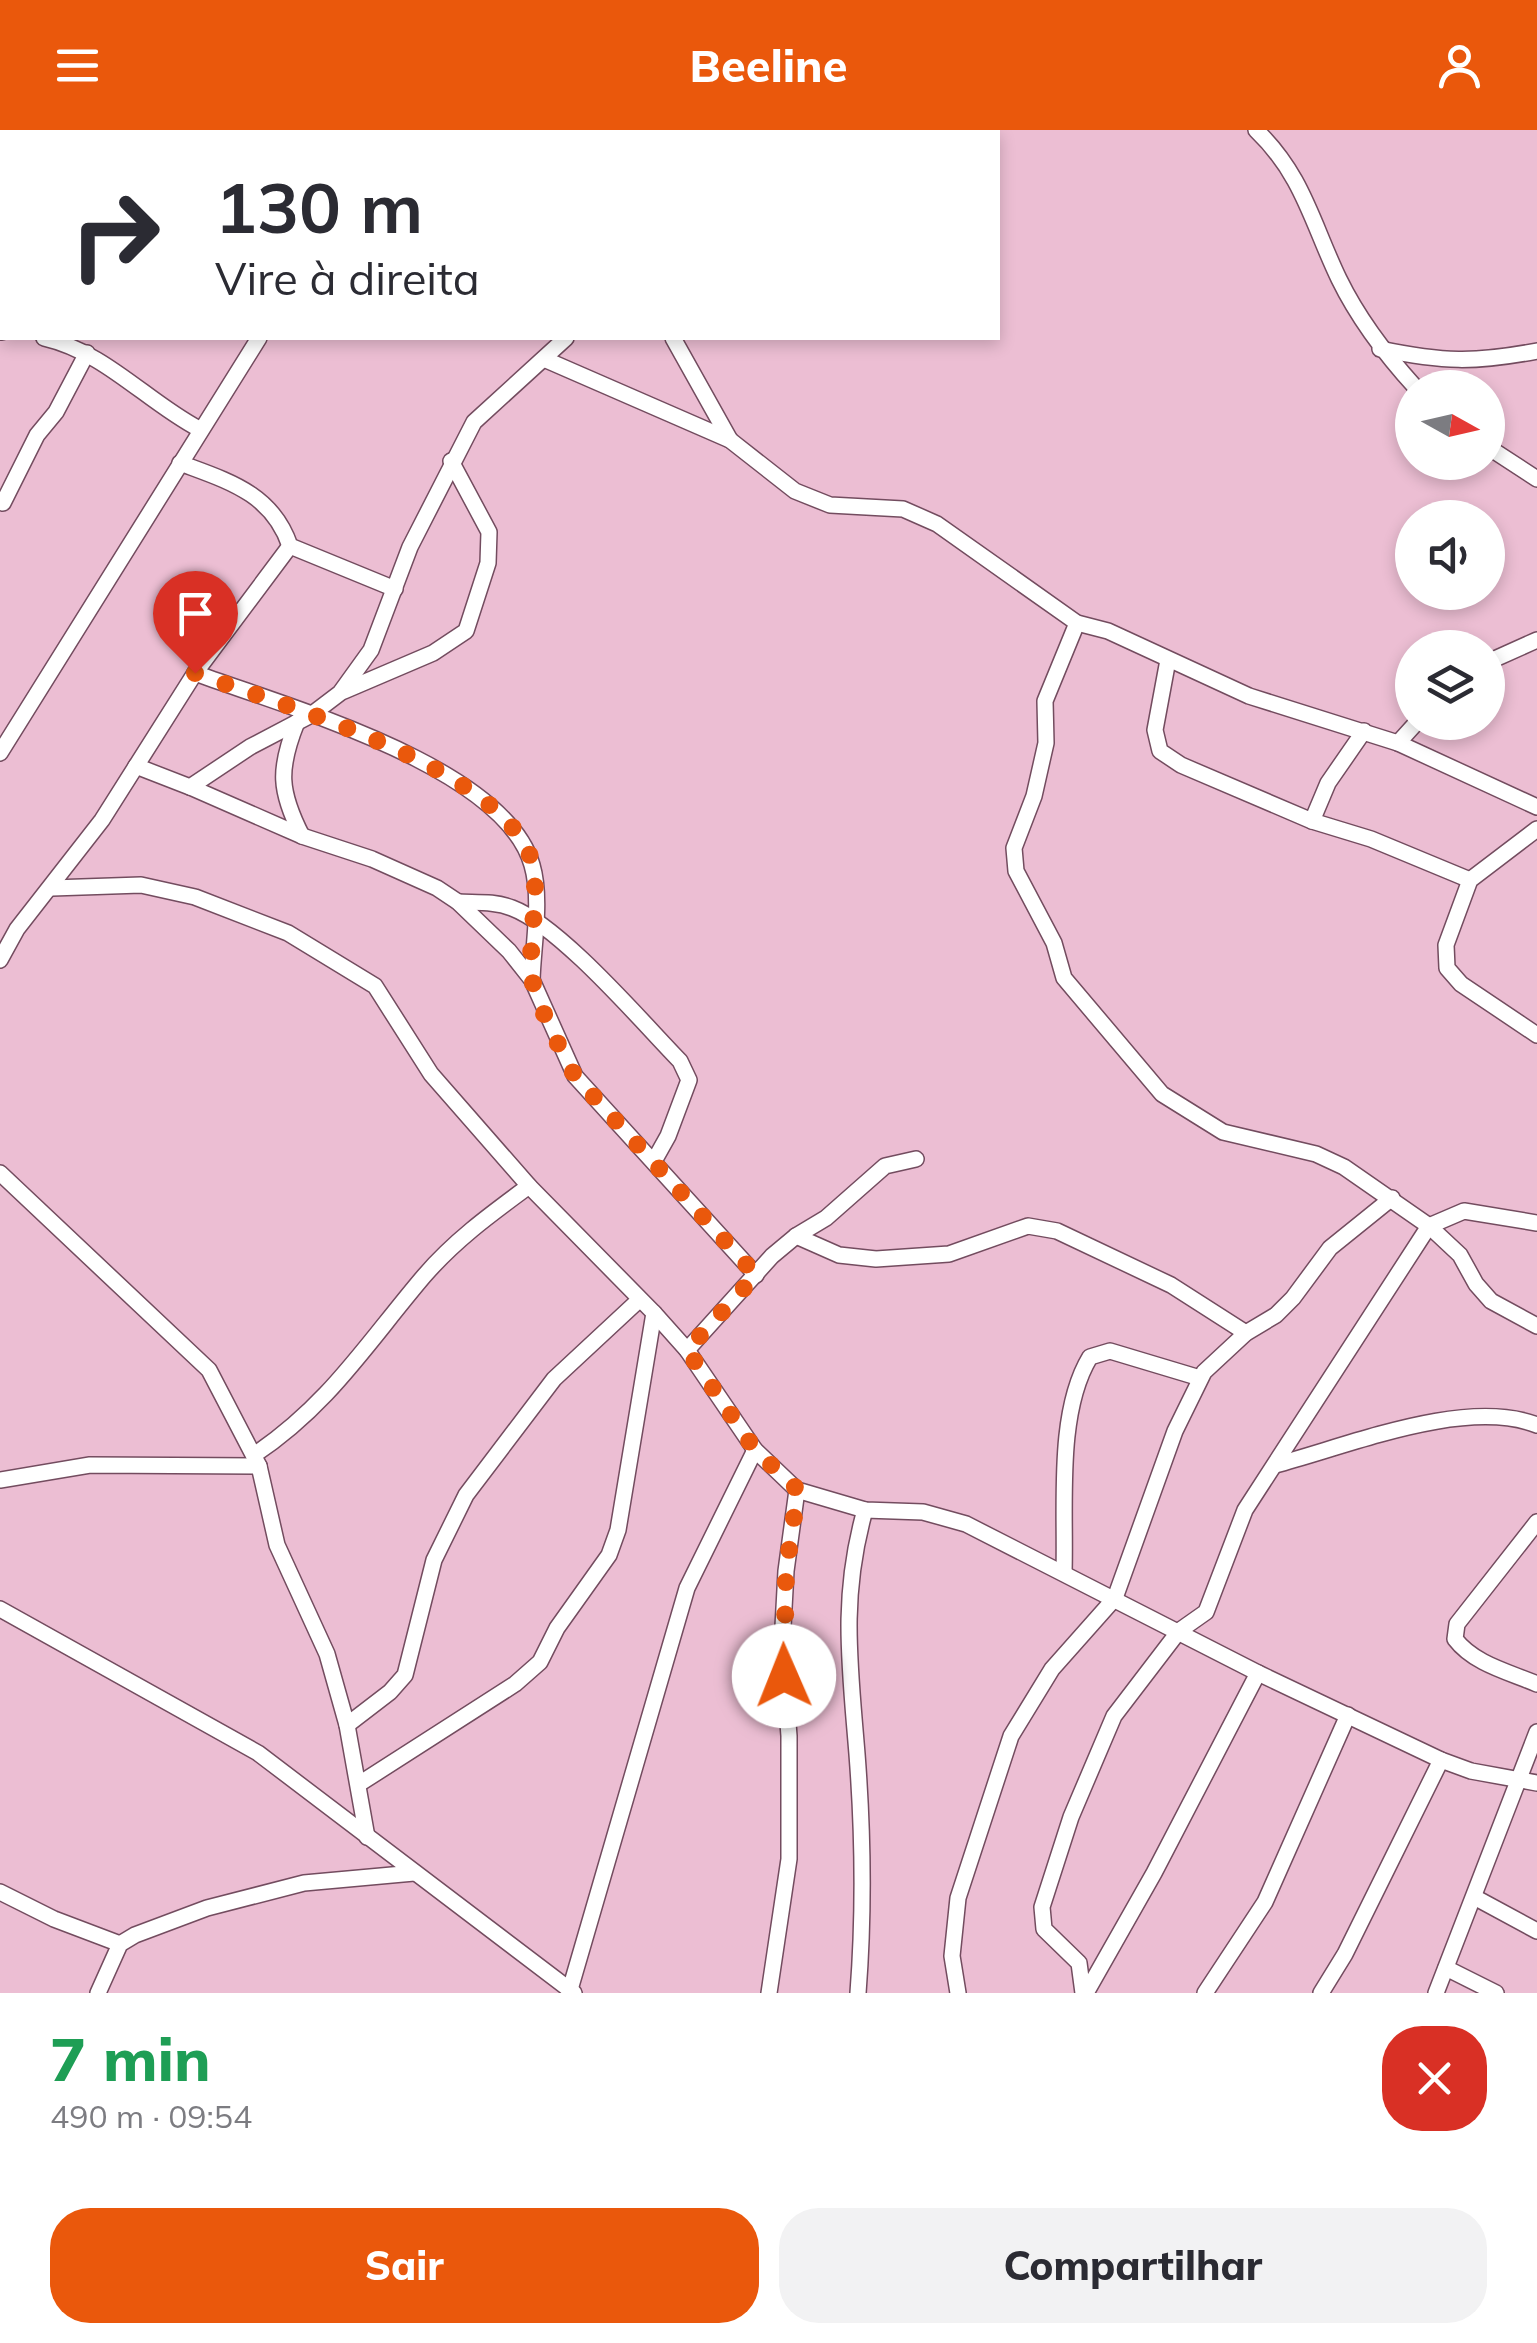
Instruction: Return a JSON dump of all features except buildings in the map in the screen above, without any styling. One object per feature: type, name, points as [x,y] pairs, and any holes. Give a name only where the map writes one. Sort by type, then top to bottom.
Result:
[{"type":"street","points":[[1256,130],[1299,182],[1339,279],[1380,349],[1399,370]]},
{"type":"street","points":[[50,340],[86,353],[141,389],[164,411],[200,429]]},
{"type":"street","points":[[0,753],[257,340]]},
{"type":"street","points":[[340,693],[371,650],[410,547],[474,422],[564,340]]},
{"type":"street","points":[[674,340],[730,440]]},
{"type":"street","points":[[1380,349],[1438,361],[1481,362],[1537,351]]},
{"type":"street","points":[[3,503],[86,353]]},
{"type":"street","points":[[544,359],[730,440],[794,491],[830,505],[904,509],[937,524],[1077,623],[1108,631],[1249,696],[1398,743],[1537,807]]},
{"type":"street","points":[[1505,458],[1537,479]]},
{"type":"street","points":[[190,787],[340,693],[434,653],[466,631],[488,563],[489,532],[451,461]]},
{"type":"street","points":[[180,464],[234,484],[265,502],[278,516],[290,546],[395,589]]},
{"type":"street","points":[[0,960],[16,930],[52,888],[195,673],[290,546]]},
{"type":"street","points":[[1077,623],[1045,701],[1046,743],[1034,796],[1014,848],[1016,871],[1054,943],[1064,978],[1162,1094],[1223,1132],[1316,1154],[1344,1167],[1430,1226],[1460,1255],[1476,1284],[1491,1300],[1537,1326]]},
{"type":"street","points":[[1505,654],[1537,640]]},
{"type":"street","points":[[1168,660],[1155,730],[1160,750],[1198,774],[1470,880]]},
{"type":"street","points":[[195,673],[445,773],[506,821],[523,841],[534,868],[532,980]]},
{"type":"street","points":[[302,836],[285,803],[282,776],[304,718]]},
{"type":"street","points":[[1312,821],[1334,771],[1364,731]]},
{"type":"street","points":[[1398,743],[1401,740]]},
{"type":"street","points":[[136,766],[302,836],[372,859],[437,888],[458,902],[509,951],[532,980],[575,1076],[756,1275]]},
{"type":"street","points":[[1537,829],[1470,880],[1446,944],[1447,968],[1461,984],[1537,1035]]},
{"type":"street","points":[[52,888],[141,885],[195,896],[288,934],[375,986],[388,1000],[407,1039],[431,1074],[529,1186],[687,1350],[755,1450],[798,1490],[864,1510],[923,1512],[966,1524],[1258,1673],[1440,1760],[1470,1772],[1537,1783]]},
{"type":"street","points":[[458,902],[492,903],[534,920],[592,971],[686,1070],[689,1080],[654,1161]]},
{"type":"street","points":[[687,1350],[796,1236],[826,1218],[885,1166],[916,1159]]},
{"type":"street","points":[[0,1173],[209,1370],[257,1460],[277,1545],[327,1654],[346,1724],[367,1837]]},
{"type":"street","points":[[0,1480],[90,1465],[257,1460],[320,1404],[462,1236],[529,1186]]},
{"type":"street","points":[[958,1993],[952,1956],[958,1898],[1011,1736],[1052,1669],[1115,1598],[1176,1431],[1200,1378],[1246,1333],[1284,1306],[1330,1248],[1392,1198]]},
{"type":"street","points":[[1084,1993],[1078,1963],[1044,1929],[1042,1906],[1050,1872],[1114,1716],[1179,1630],[1206,1612],[1245,1510],[1430,1226],[1464,1211],[1537,1223]]},
{"type":"street","points":[[796,1236],[839,1255],[876,1259],[949,1254],[1028,1226],[1058,1231],[1171,1285],[1246,1333]]},
{"type":"street","points":[[346,1724],[390,1692],[405,1675],[434,1560],[466,1495],[554,1379],[640,1300]]},
{"type":"street","points":[[359,1784],[516,1684],[540,1662],[556,1628],[609,1555],[621,1516],[654,1313]]},
{"type":"street","points":[[1064,1572],[1070,1406],[1079,1375],[1090,1357],[1110,1352],[1200,1378]]},
{"type":"street","points":[[1275,1465],[1477,1414],[1518,1418],[1537,1425]]},
{"type":"street","points":[[0,1609],[242,1743],[316,1794],[571,1992],[687,1588],[755,1450]]},
{"type":"street","points":[[769,1993],[788,1859],[789,1736],[782,1645],[786,1571],[798,1490]]},
{"type":"street","points":[[858,1993],[857,1758],[847,1595],[852,1553],[864,1510]]},
{"type":"street","points":[[1537,1522],[1462,1615],[1455,1638],[1464,1650],[1483,1662],[1537,1684]]},
{"type":"street","points":[[1084,1993],[1154,1873],[1258,1673]]},
{"type":"street","points":[[1205,1993],[1265,1902],[1348,1715]]},
{"type":"street","points":[[1436,1993],[1476,1898],[1537,1732]]},
{"type":"street","points":[[1320,1993],[1345,1954],[1440,1760]]},
{"type":"street","points":[[0,1892],[54,1919],[120,1944],[207,1908],[304,1883],[414,1873]]},
{"type":"street","points":[[1476,1898],[1537,1931]]},
{"type":"street","points":[[98,1993],[120,1944]]},
{"type":"street","points":[[1446,1968],[1496,1993]]},
{"type":"route","points":[[195,673],[312,715],[445,773],[478,796],[523,841],[534,868],[532,980],[562,1053],[575,1076],[756,1275],[687,1350],[755,1450],[798,1490],[786,1571],[784,1676]]}]
